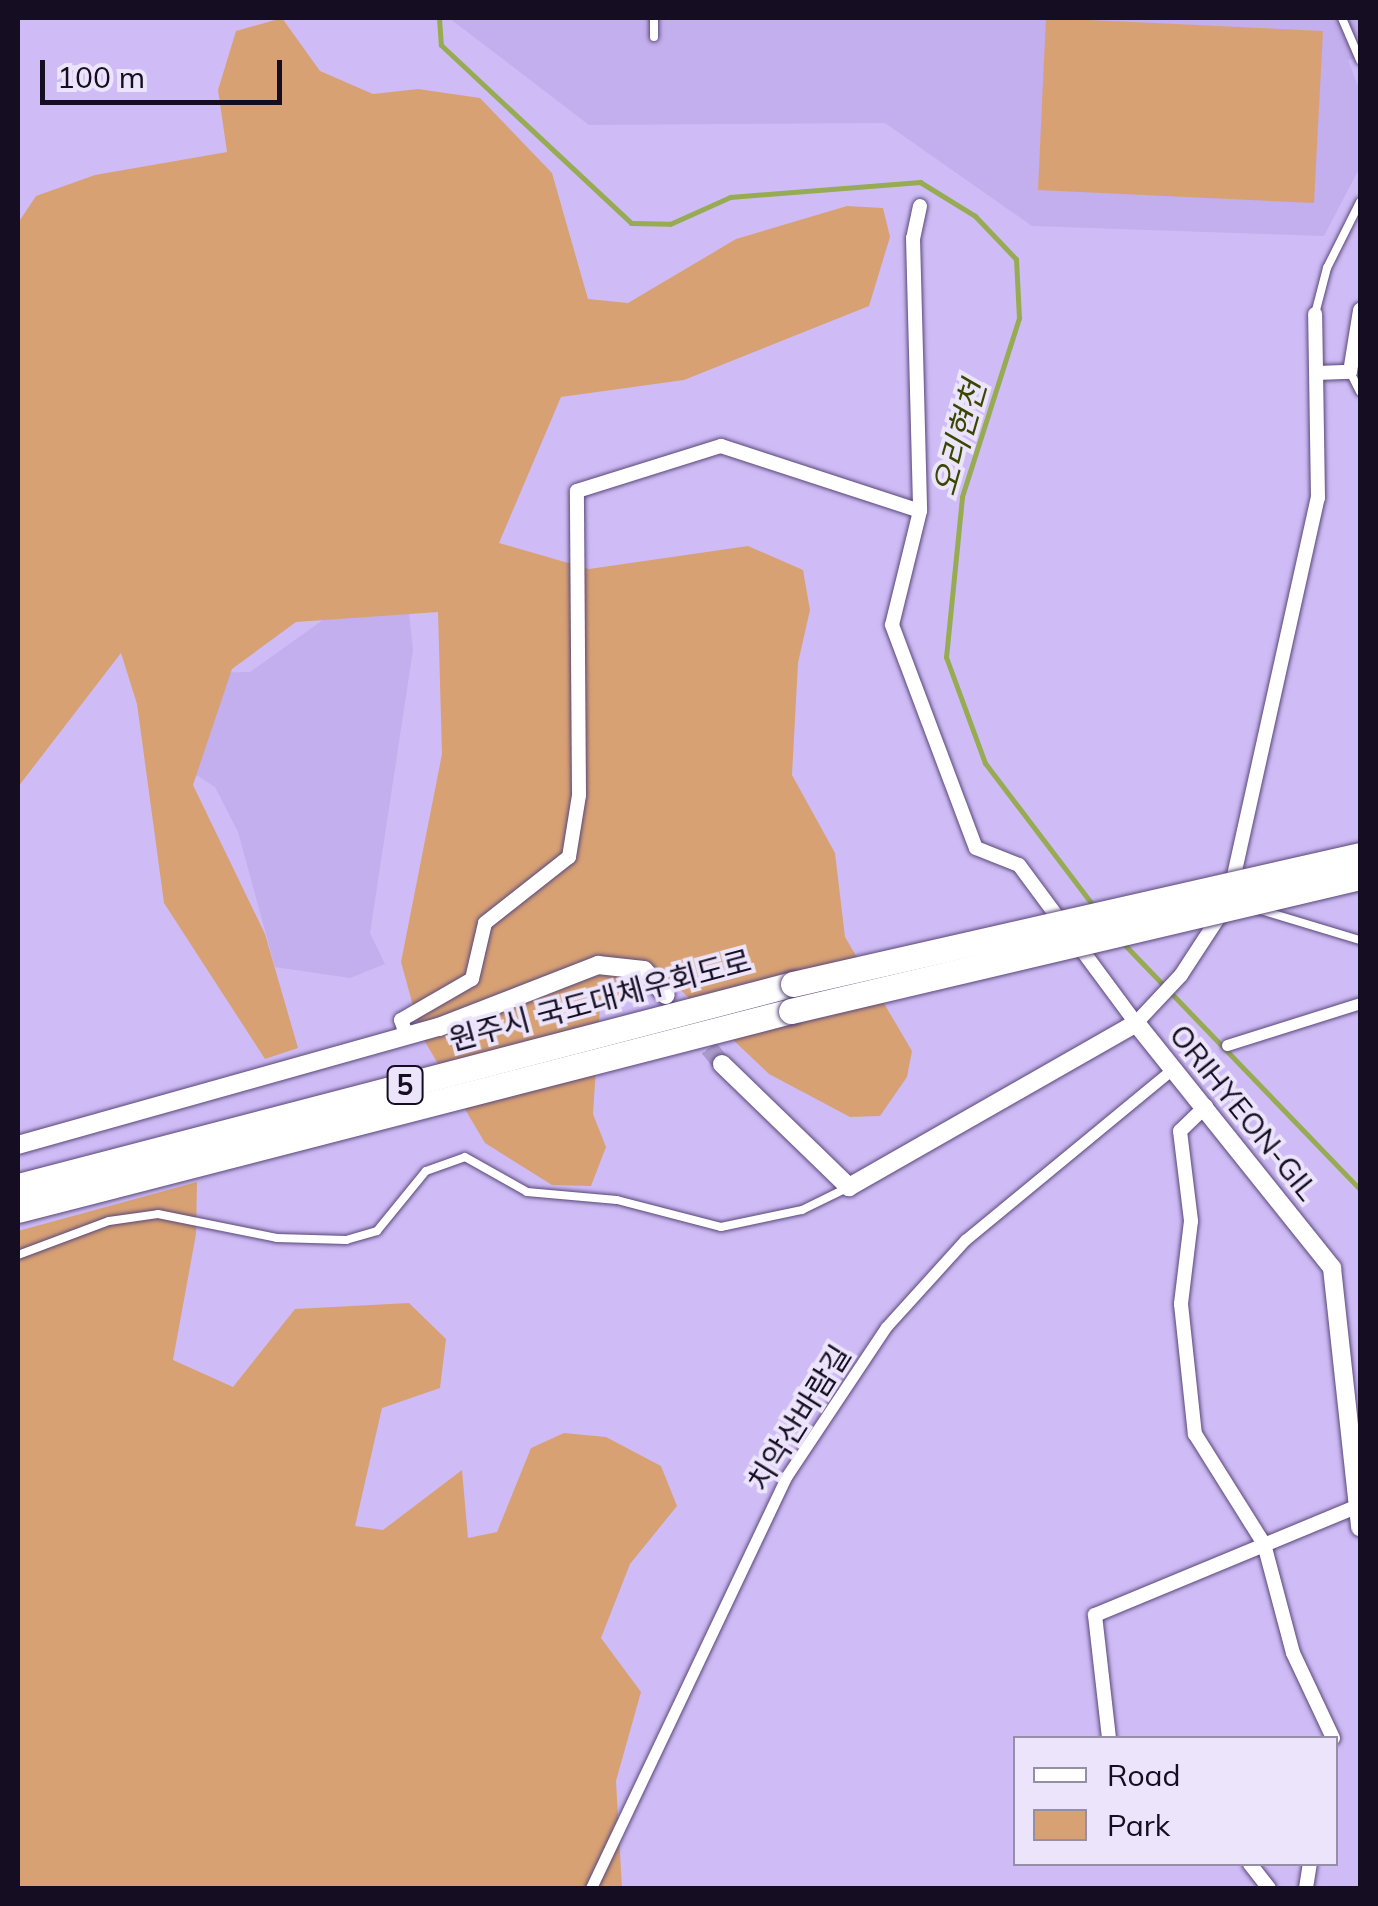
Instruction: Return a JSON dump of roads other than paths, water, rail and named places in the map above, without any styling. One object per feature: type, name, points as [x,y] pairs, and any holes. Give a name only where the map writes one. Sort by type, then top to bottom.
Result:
[{"type":"highway","name":"원주시 국도대체우회도로","points":[[18,1186],[793,984],[1360,855]]},
{"type":"highway","name":"원주시 국도대체우회도로","points":[[18,1210],[791,1010],[1360,877]]},
{"type":"street","points":[[920,206],[913,238],[920,511],[892,625],[976,848],[1019,864],[1136,1023]]},
{"type":"street","points":[[1316,373],[1350,372],[1360,310]]},
{"type":"street","points":[[722,1064],[849,1187],[1136,1023],[1181,975],[1229,900],[1318,498],[1316,314]]},
{"type":"street","points":[[407,1036],[401,1020],[472,979],[486,923],[569,857],[579,795],[577,491],[721,446],[920,511]]},
{"type":"street","points":[[18,1145],[407,1036],[598,965],[644,970],[666,996]]},
{"type":"street","points":[[1227,1045],[1360,1003]]},
{"type":"street","name":"ORIHYEON-GIL","points":[[1136,1023],[1332,1268],[1360,1527]]},
{"type":"street","name":"치악산바람길","points":[[591,1888],[786,1478],[874,1343],[965,1240],[1174,1068]]},
{"type":"street","points":[[1206,1106],[1180,1131],[1191,1221],[1180,1304],[1195,1434],[1264,1544],[1293,1652],[1332,1736]]},
{"type":"street","points":[[1109,1736],[1096,1615],[1358,1506]]},
{"type":"street","points":[[1252,1866],[1269,1888]]},
{"type":"lane","points":[[654,18],[654,37]]},
{"type":"lane","points":[[1342,18],[1360,60]]},
{"type":"lane","points":[[1316,314],[1327,268],[1360,202]]},
{"type":"lane","points":[[1350,372],[1360,392]]},
{"type":"lane","points":[[1229,900],[1360,940]]},
{"type":"lane","points":[[18,1254],[109,1221],[158,1214],[277,1238],[346,1240],[378,1231],[426,1171],[466,1158],[527,1192],[617,1200],[722,1227],[802,1210],[849,1187]]},
{"type":"waterway","name":"오리현천","points":[[439,18],[441,45],[631,223],[670,224],[730,197],[920,182],[975,216],[1016,259],[1019,318],[962,497],[946,657],[985,763],[1096,909]]},
{"type":"waterway","name":"오리현천","points":[[1121,941],[1360,1189]]},
{"type":"tunnel","points":[[692,1027],[722,1064]]}]
